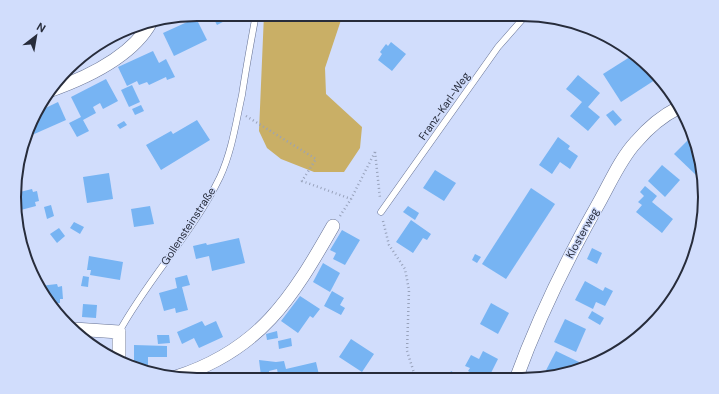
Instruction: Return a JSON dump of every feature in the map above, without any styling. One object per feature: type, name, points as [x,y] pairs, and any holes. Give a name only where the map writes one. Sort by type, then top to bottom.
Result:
[{"type":"street","points":[[60,86],[92,73],[116,58],[136,44],[147,28]]},
{"type":"street","name":"Klosterweg","points":[[518,373],[531,338],[558,278],[616,172],[634,143],[666,114],[674,110]]},
{"type":"street","points":[[185,373],[211,362],[237,347],[273,317],[302,278],[333,226]]},
{"type":"street","points":[[83,330],[119,332]]},
{"type":"street","name":"Gollensteinstraße","points":[[119,332],[119,355]]},
{"type":"lane","name":"Gollensteinstraße","points":[[119,332],[134,303],[185,234],[209,197],[220,175],[231,146],[239,112],[255,21]]},
{"type":"lane","name":"Franz-Karl-Weg","points":[[381,212],[498,47],[521,21]]},
{"type":"path","points":[[239,112],[316,159],[302,181],[351,200]]},
{"type":"path","points":[[333,226],[351,200],[375,152],[381,212],[389,245],[405,269],[410,290],[407,350],[414,373]]},
{"type":"shaded area","points":[[264,21],[341,21],[325,68],[326,94],[362,127],[360,148],[344,172],[314,172],[281,159],[267,148],[259,131]]},
{"type":"building","points":[[189,21],[198,21],[207,40],[174,56],[163,33]]},
{"type":"building","points":[[215,21],[225,21],[217,25]]},
{"type":"building","points":[[391,42],[406,54],[392,71],[378,60],[382,54],[380,52],[386,44],[388,46]]},
{"type":"building","points":[[153,51],[159,63],[166,59],[175,77],[167,80],[166,77],[149,85],[147,82],[139,85],[137,81],[127,86],[118,67]]},
{"type":"building","points":[[629,57],[654,81],[621,102],[603,74]]},
{"type":"building","points":[[578,75],[600,93],[588,107],[600,117],[588,131],[570,116],[582,102],[566,89]]},
{"type":"building","points":[[106,79],[118,101],[103,109],[100,103],[93,107],[96,113],[83,120],[89,131],[77,137],[69,123],[81,117],[71,97]]},
{"type":"building","points":[[132,85],[140,102],[129,107],[121,90]]},
{"type":"building","points":[[58,102],[66,120],[32,135],[39,119],[46,108]]},
{"type":"building","points":[[141,105],[144,111],[135,115],[132,109]]},
{"type":"building","points":[[613,110],[622,120],[615,126],[606,115]]},
{"type":"building","points":[[197,120],[210,140],[161,170],[146,145],[171,131],[173,134]]},
{"type":"building","points":[[124,121],[127,125],[120,129],[117,125]]},
{"type":"building","points":[[558,137],[570,146],[568,149],[578,156],[570,169],[560,162],[552,174],[539,165]]},
{"type":"building","points":[[689,139],[695,163],[696,175],[674,154]]},
{"type":"building","points":[[662,165],[680,180],[665,197],[648,181]]},
{"type":"building","points":[[435,170],[456,183],[444,201],[423,188]]},
{"type":"building","points":[[109,173],[113,199],[87,203],[83,177]]},
{"type":"building","points":[[645,186],[657,196],[652,202],[673,219],[662,233],[636,212],[642,205],[638,202],[644,196],[640,192]]},
{"type":"building","points":[[531,188],[555,204],[506,279],[482,264]]},
{"type":"building","points":[[32,189],[33,192],[37,191],[39,201],[35,202],[36,206],[21,210],[21,192]]},
{"type":"building","points":[[51,205],[54,216],[47,219],[44,207]]},
{"type":"building","points":[[150,206],[154,224],[134,227],[131,209]]},
{"type":"building","points":[[408,206],[419,213],[415,220],[403,212]]},
{"type":"building","points":[[411,220],[431,234],[427,240],[423,238],[413,253],[396,242]]},
{"type":"building","points":[[74,222],[84,227],[80,234],[70,228]]},
{"type":"building","points":[[59,228],[65,236],[57,243],[50,234]]},
{"type":"building","points":[[342,230],[360,240],[345,265],[333,259],[336,253],[330,250]]},
{"type":"building","points":[[239,238],[245,263],[212,271],[209,256],[196,259],[193,246],[206,243],[207,245]]},
{"type":"building","points":[[592,248],[602,253],[597,264],[587,259]]},
{"type":"building","points":[[475,254],[481,257],[477,263],[472,260]]},
{"type":"building","points":[[89,256],[123,262],[120,280],[90,275],[91,270],[87,270]]},
{"type":"building","points":[[323,263],[340,273],[330,292],[313,282]]},
{"type":"building","points":[[187,275],[190,285],[182,287],[188,310],[176,313],[175,308],[164,311],[159,293],[177,288],[175,278]]},
{"type":"building","points":[[83,276],[89,277],[88,287],[81,286]]},
{"type":"building","points":[[585,281],[603,291],[605,287],[613,291],[605,306],[596,302],[593,309],[575,300]]},
{"type":"building","points":[[57,284],[58,287],[62,286],[63,299],[60,299],[60,303],[57,303],[45,285]]},
{"type":"building","points":[[332,291],[344,298],[340,305],[345,308],[341,315],[324,306]]},
{"type":"building","points":[[300,296],[320,309],[313,318],[310,316],[298,333],[281,321]]},
{"type":"building","points":[[491,303],[509,313],[498,334],[480,324]]},
{"type":"building","points":[[83,304],[97,305],[96,318],[82,317]]},
{"type":"building","points":[[592,311],[604,318],[600,325],[588,318]]},
{"type":"building","points":[[565,319],[586,329],[576,352],[554,342]]},
{"type":"building","points":[[202,321],[205,326],[216,321],[223,337],[199,348],[194,338],[182,344],[177,332]]},
{"type":"building","points":[[277,331],[278,338],[267,340],[266,334]]},
{"type":"building","points":[[157,335],[169,335],[170,343],[158,344]]},
{"type":"building","points":[[291,338],[292,346],[279,349],[278,341]]},
{"type":"building","points":[[351,339],[374,354],[362,372],[339,357]]},
{"type":"building","points":[[134,345],[167,346],[167,357],[148,357],[148,366],[134,362]]},
{"type":"building","points":[[483,351],[498,359],[491,373],[472,373],[468,371],[470,368],[465,366],[471,355],[479,359]]},
{"type":"building","points":[[556,351],[579,362],[578,364],[568,367],[546,371]]},
{"type":"building","points":[[259,360],[276,362],[284,361],[286,369],[316,362],[319,373],[278,373],[277,369],[269,371],[269,373],[261,373]]}]
